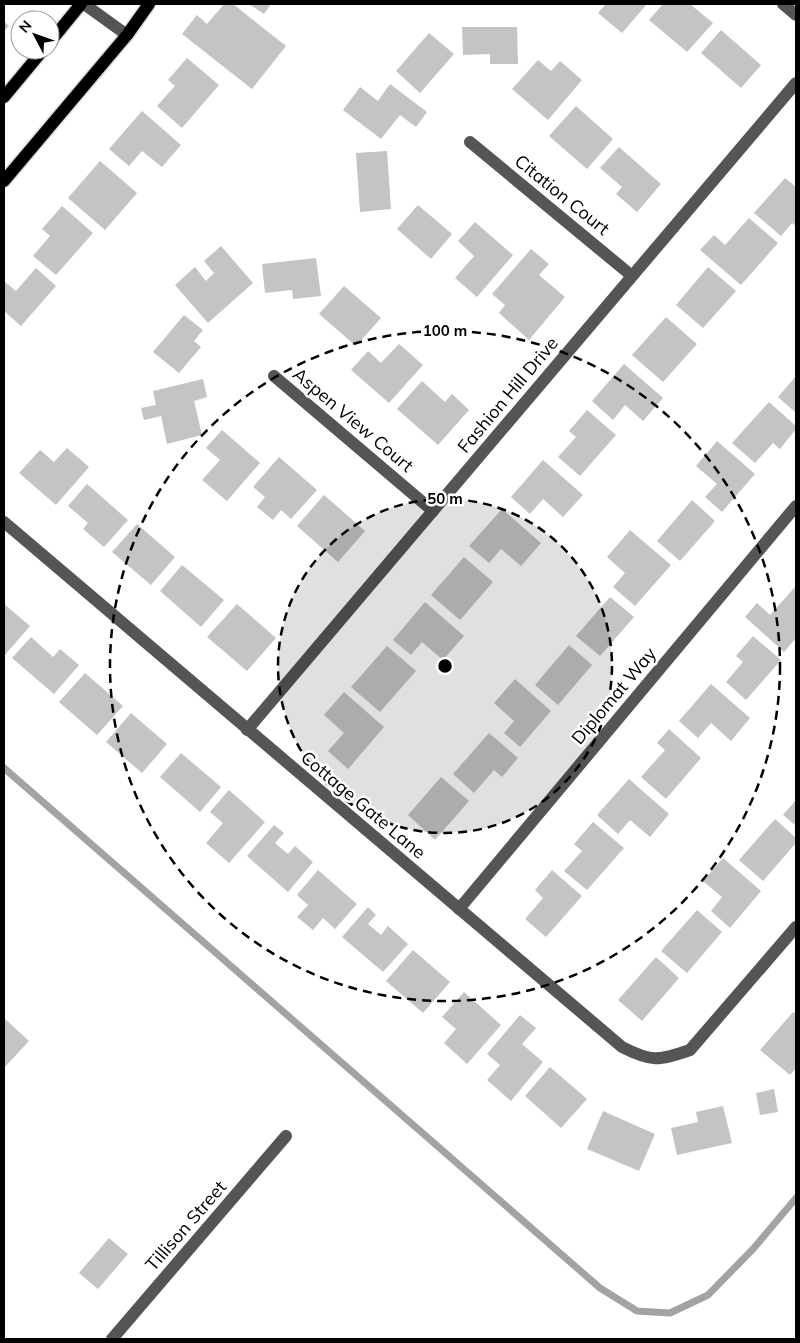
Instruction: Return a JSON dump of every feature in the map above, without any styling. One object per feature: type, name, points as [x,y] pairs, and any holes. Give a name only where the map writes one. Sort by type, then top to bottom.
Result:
[{"type":"main road","points":[[60,30],[83,4]]},
{"type":"main road","points":[[4,181],[127,35],[149,4]]},
{"type":"main road","points":[[4,97],[35,60]]},
{"type":"street","points":[[83,4],[127,35]]},
{"type":"street","points":[[783,4],[796,15]]},
{"type":"street","name":"Fashion Hill Drive","points":[[247,730],[796,83]]},
{"type":"street","name":"Citation Court","points":[[470,142],[632,276]]},
{"type":"street","name":"Aspen View Court","points":[[274,376],[433,511]]},
{"type":"street","name":"Diplomat Way","points":[[459,909],[796,506]]},
{"type":"street","name":"Cottage Gate Lane","points":[[4,522],[622,1047],[644,1058],[668,1058],[690,1050],[711,1028],[796,927]]},
{"type":"street","name":"Tillison Street","points":[[112,1339],[286,1136]]},
{"type":"building","points":[[224,4],[233,4],[286,46],[252,89],[182,34],[197,15],[207,24]]},
{"type":"building","points":[[249,4],[271,4],[264,14]]},
{"type":"building","points":[[606,4],[647,4],[622,33],[598,13]]},
{"type":"building","points":[[663,4],[690,4],[713,23],[687,52],[649,20]]},
{"type":"building","points":[[4,21],[9,26],[4,31]]},
{"type":"building","points":[[462,27],[517,27],[518,64],[490,64],[490,54],[463,55]]},
{"type":"building","points":[[721,30],[761,65],[741,88],[701,53]]},
{"type":"building","points":[[429,33],[454,54],[420,93],[396,71]]},
{"type":"building","points":[[187,58],[219,85],[182,128],[157,106],[175,86],[168,80]]},
{"type":"building","points":[[538,60],[551,71],[560,61],[582,80],[548,120],[512,89]]},
{"type":"building","points":[[390,84],[427,112],[416,127],[400,115],[381,139],[343,110],[360,87],[378,101]]},
{"type":"building","points":[[576,106],[613,139],[587,169],[549,136]]},
{"type":"building","points":[[142,111],[181,145],[162,167],[142,151],[129,166],[109,149]]},
{"type":"building","points":[[619,147],[661,184],[637,212],[616,194],[622,187],[600,168]]},
{"type":"building","points":[[387,151],[391,209],[360,212],[356,153]]},
{"type":"building","points":[[100,161],[137,193],[105,230],[68,198]]},
{"type":"building","points":[[785,178],[796,187],[796,226],[792,223],[781,236],[754,213]]},
{"type":"building","points":[[418,205],[452,234],[431,259],[397,229]]},
{"type":"building","points":[[62,206],[93,233],[56,275],[33,256],[50,236],[42,229]]},
{"type":"building","points":[[749,218],[778,243],[741,285],[700,250],[714,235],[725,245]]},
{"type":"building","points":[[475,222],[513,255],[477,297],[455,278],[474,256],[458,241]]},
{"type":"building","points":[[221,246],[253,283],[208,323],[175,285],[195,267],[206,281],[214,273],[204,261]]},
{"type":"building","points":[[531,249],[549,264],[539,275],[565,297],[529,340],[499,313],[505,305],[492,294]]},
{"type":"building","points":[[316,258],[321,296],[293,299],[292,290],[265,293],[262,264]]},
{"type":"building","points":[[708,267],[736,291],[703,328],[676,305]]},
{"type":"building","points":[[36,268],[56,286],[21,326],[4,311],[4,281],[16,291]]},
{"type":"building","points":[[344,286],[381,318],[356,346],[319,314]]},
{"type":"building","points":[[184,315],[203,330],[194,341],[201,347],[179,373],[153,352]]},
{"type":"building","points":[[666,317],[697,344],[663,382],[632,355]]},
{"type":"building","points":[[399,344],[423,365],[389,403],[351,370],[368,351],[381,363]]},
{"type":"building","points":[[624,364],[663,398],[643,421],[625,405],[613,420],[592,401]]},
{"type":"building","points":[[796,376],[796,413],[778,397]]},
{"type":"building","points":[[203,379],[207,397],[194,401],[202,435],[167,444],[161,416],[144,420],[141,408],[156,405],[153,391]]},
{"type":"building","points":[[422,381],[445,402],[452,394],[469,410],[438,445],[397,409]]},
{"type":"building","points":[[769,402],[796,426],[796,429],[780,449],[773,443],[755,463],[732,443]]},
{"type":"building","points":[[587,410],[616,435],[580,476],[558,457],[576,437],[569,431]]},
{"type":"building","points":[[222,430],[260,463],[227,501],[202,480],[220,460],[206,448]]},
{"type":"building","points":[[717,441],[755,474],[722,512],[705,497],[717,484],[696,466]]},
{"type":"building","points":[[67,448],[89,467],[56,505],[19,473],[40,450],[54,462]]},
{"type":"building","points":[[279,457],[317,490],[291,519],[281,510],[273,520],[257,507],[265,497],[253,487]]},
{"type":"building","points":[[543,460],[583,495],[563,517],[543,499],[530,514],[511,497]]},
{"type":"building","points":[[87,484],[128,520],[104,547],[83,529],[88,523],[68,506]]},
{"type":"building","points":[[324,495],[365,531],[338,562],[297,526]]},
{"type":"building","points":[[692,500],[715,521],[680,561],[657,541]]},
{"type":"building","points":[[502,509],[541,543],[521,566],[501,549],[489,563],[469,546]]},
{"type":"building","points":[[137,524],[175,557],[151,585],[112,552]]},
{"type":"building","points":[[630,530],[671,565],[635,606],[613,587],[625,573],[607,557]]},
{"type":"building","points":[[464,557],[493,582],[460,620],[431,595]]},
{"type":"building","points":[[182,565],[224,600],[201,627],[160,591]]},
{"type":"building","points":[[795,587],[796,638],[784,652],[745,617],[757,603],[770,615]]},
{"type":"building","points":[[610,597],[634,617],[600,656],[576,636]]},
{"type":"building","points":[[425,602],[464,636],[443,660],[422,642],[411,655],[393,640]]},
{"type":"building","points":[[4,604],[30,626],[4,656]]},
{"type":"building","points":[[237,604],[276,638],[247,671],[207,637]]},
{"type":"building","points":[[753,636],[781,660],[746,700],[726,682],[743,662],[736,656]]},
{"type":"building","points":[[31,637],[53,657],[60,649],[79,665],[54,694],[12,658]]},
{"type":"building","points":[[569,645],[592,665],[558,705],[535,685]]},
{"type":"building","points":[[387,646],[416,671],[380,712],[351,687]]},
{"type":"building","points":[[85,673],[123,706],[97,735],[59,702]]},
{"type":"building","points":[[515,679],[551,711],[520,747],[504,733],[514,721],[494,703]]},
{"type":"building","points":[[711,684],[750,718],[731,741],[711,723],[698,738],[679,721]]},
{"type":"building","points":[[344,692],[384,727],[348,769],[328,751],[344,733],[324,715]]},
{"type":"building","points":[[131,713],[167,744],[142,773],[106,742]]},
{"type":"building","points":[[669,729],[701,758],[666,799],[641,777],[665,750],[657,743]]},
{"type":"building","points":[[489,733],[518,758],[502,777],[494,770],[474,793],[453,774]]},
{"type":"building","points":[[181,753],[221,787],[200,812],[160,777]]},
{"type":"building","points":[[441,777],[469,801],[435,840],[408,815]]},
{"type":"building","points":[[629,779],[669,814],[650,837],[630,820],[618,834],[597,815]]},
{"type":"building","points":[[229,790],[265,822],[229,863],[206,843],[223,823],[210,812]]},
{"type":"building","points":[[796,800],[796,826],[783,815]]},
{"type":"building","points":[[775,819],[796,838],[796,843],[763,881],[739,860]]},
{"type":"building","points":[[593,822],[624,848],[587,890],[564,871],[582,851],[574,844]]},
{"type":"building","points":[[274,825],[284,833],[275,843],[288,854],[295,846],[313,862],[288,892],[247,856]]},
{"type":"building","points":[[723,858],[761,891],[730,928],[711,911],[722,897],[703,881]]},
{"type":"building","points":[[318,870],[357,904],[335,929],[323,918],[313,930],[297,917],[308,905],[297,895]]},
{"type":"building","points":[[552,870],[582,896],[546,937],[525,919],[543,898],[535,890]]},
{"type":"building","points":[[368,907],[376,915],[368,924],[381,935],[388,926],[408,944],[383,972],[342,937]]},
{"type":"building","points":[[697,910],[722,932],[687,973],[661,951]]},
{"type":"building","points":[[413,950],[450,982],[423,1013],[386,981]]},
{"type":"building","points":[[656,957],[679,978],[642,1021],[618,1000]]},
{"type":"building","points":[[464,992],[501,1025],[467,1064],[444,1043],[456,1029],[442,1017]]},
{"type":"building","points":[[793,1012],[796,1014],[796,1068],[790,1075],[760,1050]]},
{"type":"building","points":[[520,1015],[536,1028],[522,1044],[543,1062],[511,1101],[487,1080],[500,1065],[487,1054]]},
{"type":"building","points":[[4,1018],[29,1041],[4,1068]]},
{"type":"building","points":[[550,1067],[587,1099],[561,1128],[525,1096]]},
{"type":"building","points":[[774,1089],[778,1112],[760,1115],[756,1093]]},
{"type":"building","points":[[723,1106],[732,1143],[677,1155],[671,1128],[698,1122],[696,1112]]},
{"type":"building","points":[[603,1111],[655,1134],[639,1171],[587,1149]]},
{"type":"building","points":[[109,1238],[128,1254],[98,1289],[79,1273]]},
{"type":"waterway","points":[[4,768],[600,1288],[637,1311],[670,1313],[708,1295],[753,1249],[796,1198]]}]
